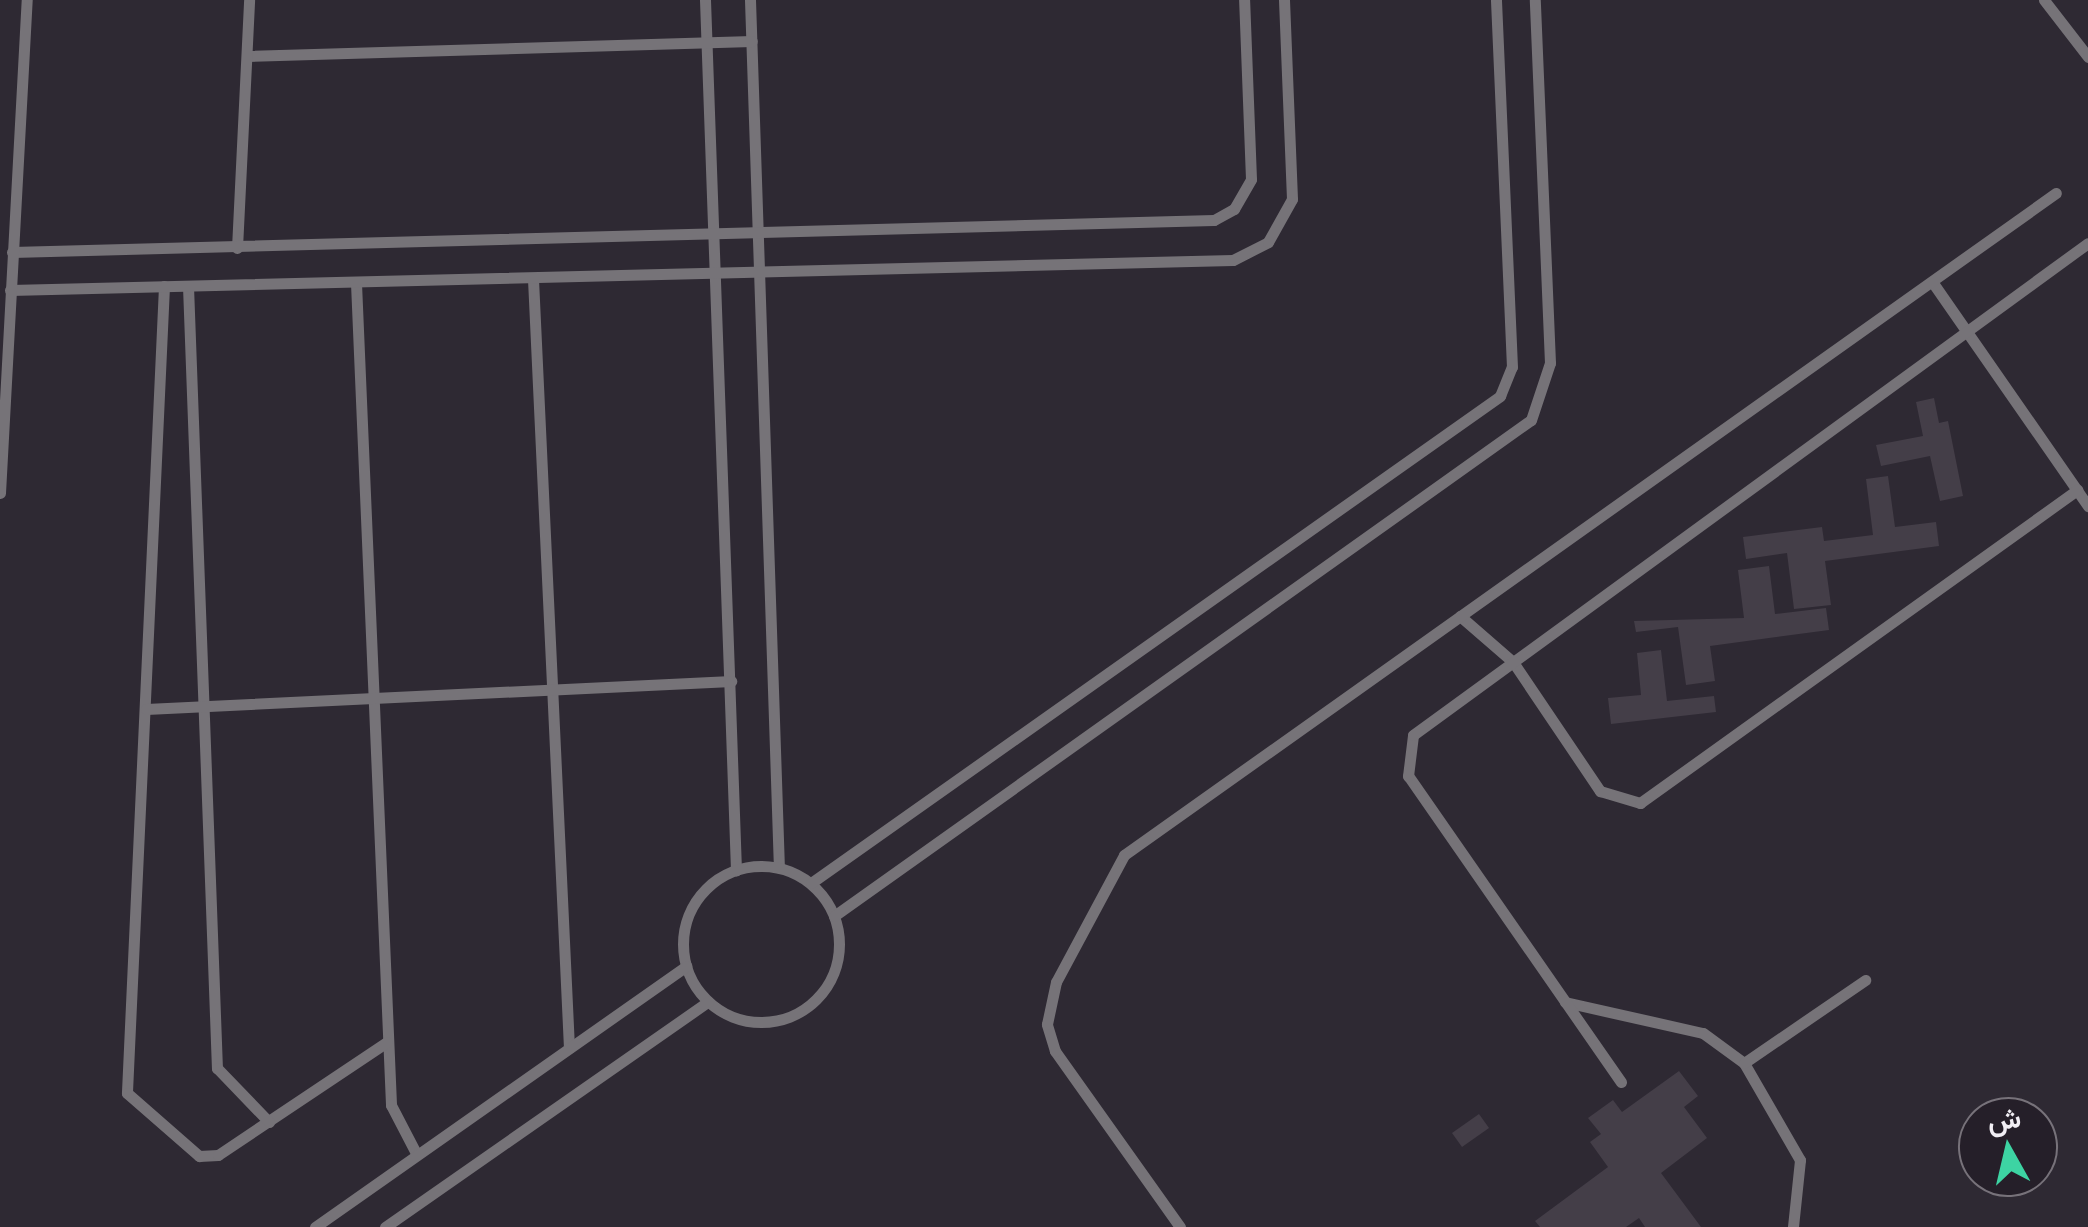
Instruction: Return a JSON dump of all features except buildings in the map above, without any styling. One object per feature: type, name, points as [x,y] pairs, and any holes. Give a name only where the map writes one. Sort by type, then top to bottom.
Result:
[{"type":"lane","points":[[0,493],[28,0]]},
{"type":"lane","points":[[237,248],[249,0]]},
{"type":"lane","points":[[706,0],[736,870]]},
{"type":"lane","points":[[750,0],[779,868]]},
{"type":"lane","points":[[12,252],[760,233],[1225,216],[1252,179],[1244,0]]},
{"type":"lane","points":[[10,290],[1220,262],[1258,250],[1292,199],[1284,0]]},
{"type":"lane","points":[[811,883],[1500,396],[1512,354],[1496,0]]},
{"type":"lane","points":[[834,916],[1531,420],[1550,363],[1535,0]]},
{"type":"lane","points":[[2044,0],[2088,57]]},
{"type":"lane","points":[[247,56],[752,41]]},
{"type":"lane","points":[[1180,1227],[1056,1051],[1047,1024],[1056,982],[1133,846],[2056,193]]},
{"type":"lane","points":[[1621,1082],[1408,776],[1404,756],[1413,735],[2088,243]]},
{"type":"lane","points":[[533,279],[548,688],[569,1048]]},
{"type":"lane","points":[[356,282],[388,1042],[394,1117],[417,1155]]},
{"type":"lane","points":[[1933,283],[2088,506]]},
{"type":"lane","points":[[164,286],[128,1092],[200,1156],[224,1152],[388,1042]]},
{"type":"lane","points":[[188,286],[218,1068],[270,1122]]},
{"type":"lane","points":[[1460,616],[1513,662],[1600,792],[1640,803],[2077,490]]},
{"type":"lane","points":[[146,709],[731,681]]},
{"type":"lane","points":[[779,868],[811,883],[834,916],[834,974],[806,1008],[764,1022],[708,1002],[686,966],[692,908],[736,870],[779,868]]},
{"type":"lane","points":[[315,1227],[686,966]]},
{"type":"lane","points":[[1744,1063],[1865,980]]},
{"type":"lane","points":[[384,1227],[708,1002]]},
{"type":"lane","points":[[1565,1002],[1703,1033],[1744,1063],[1800,1160],[1793,1227]]}]
